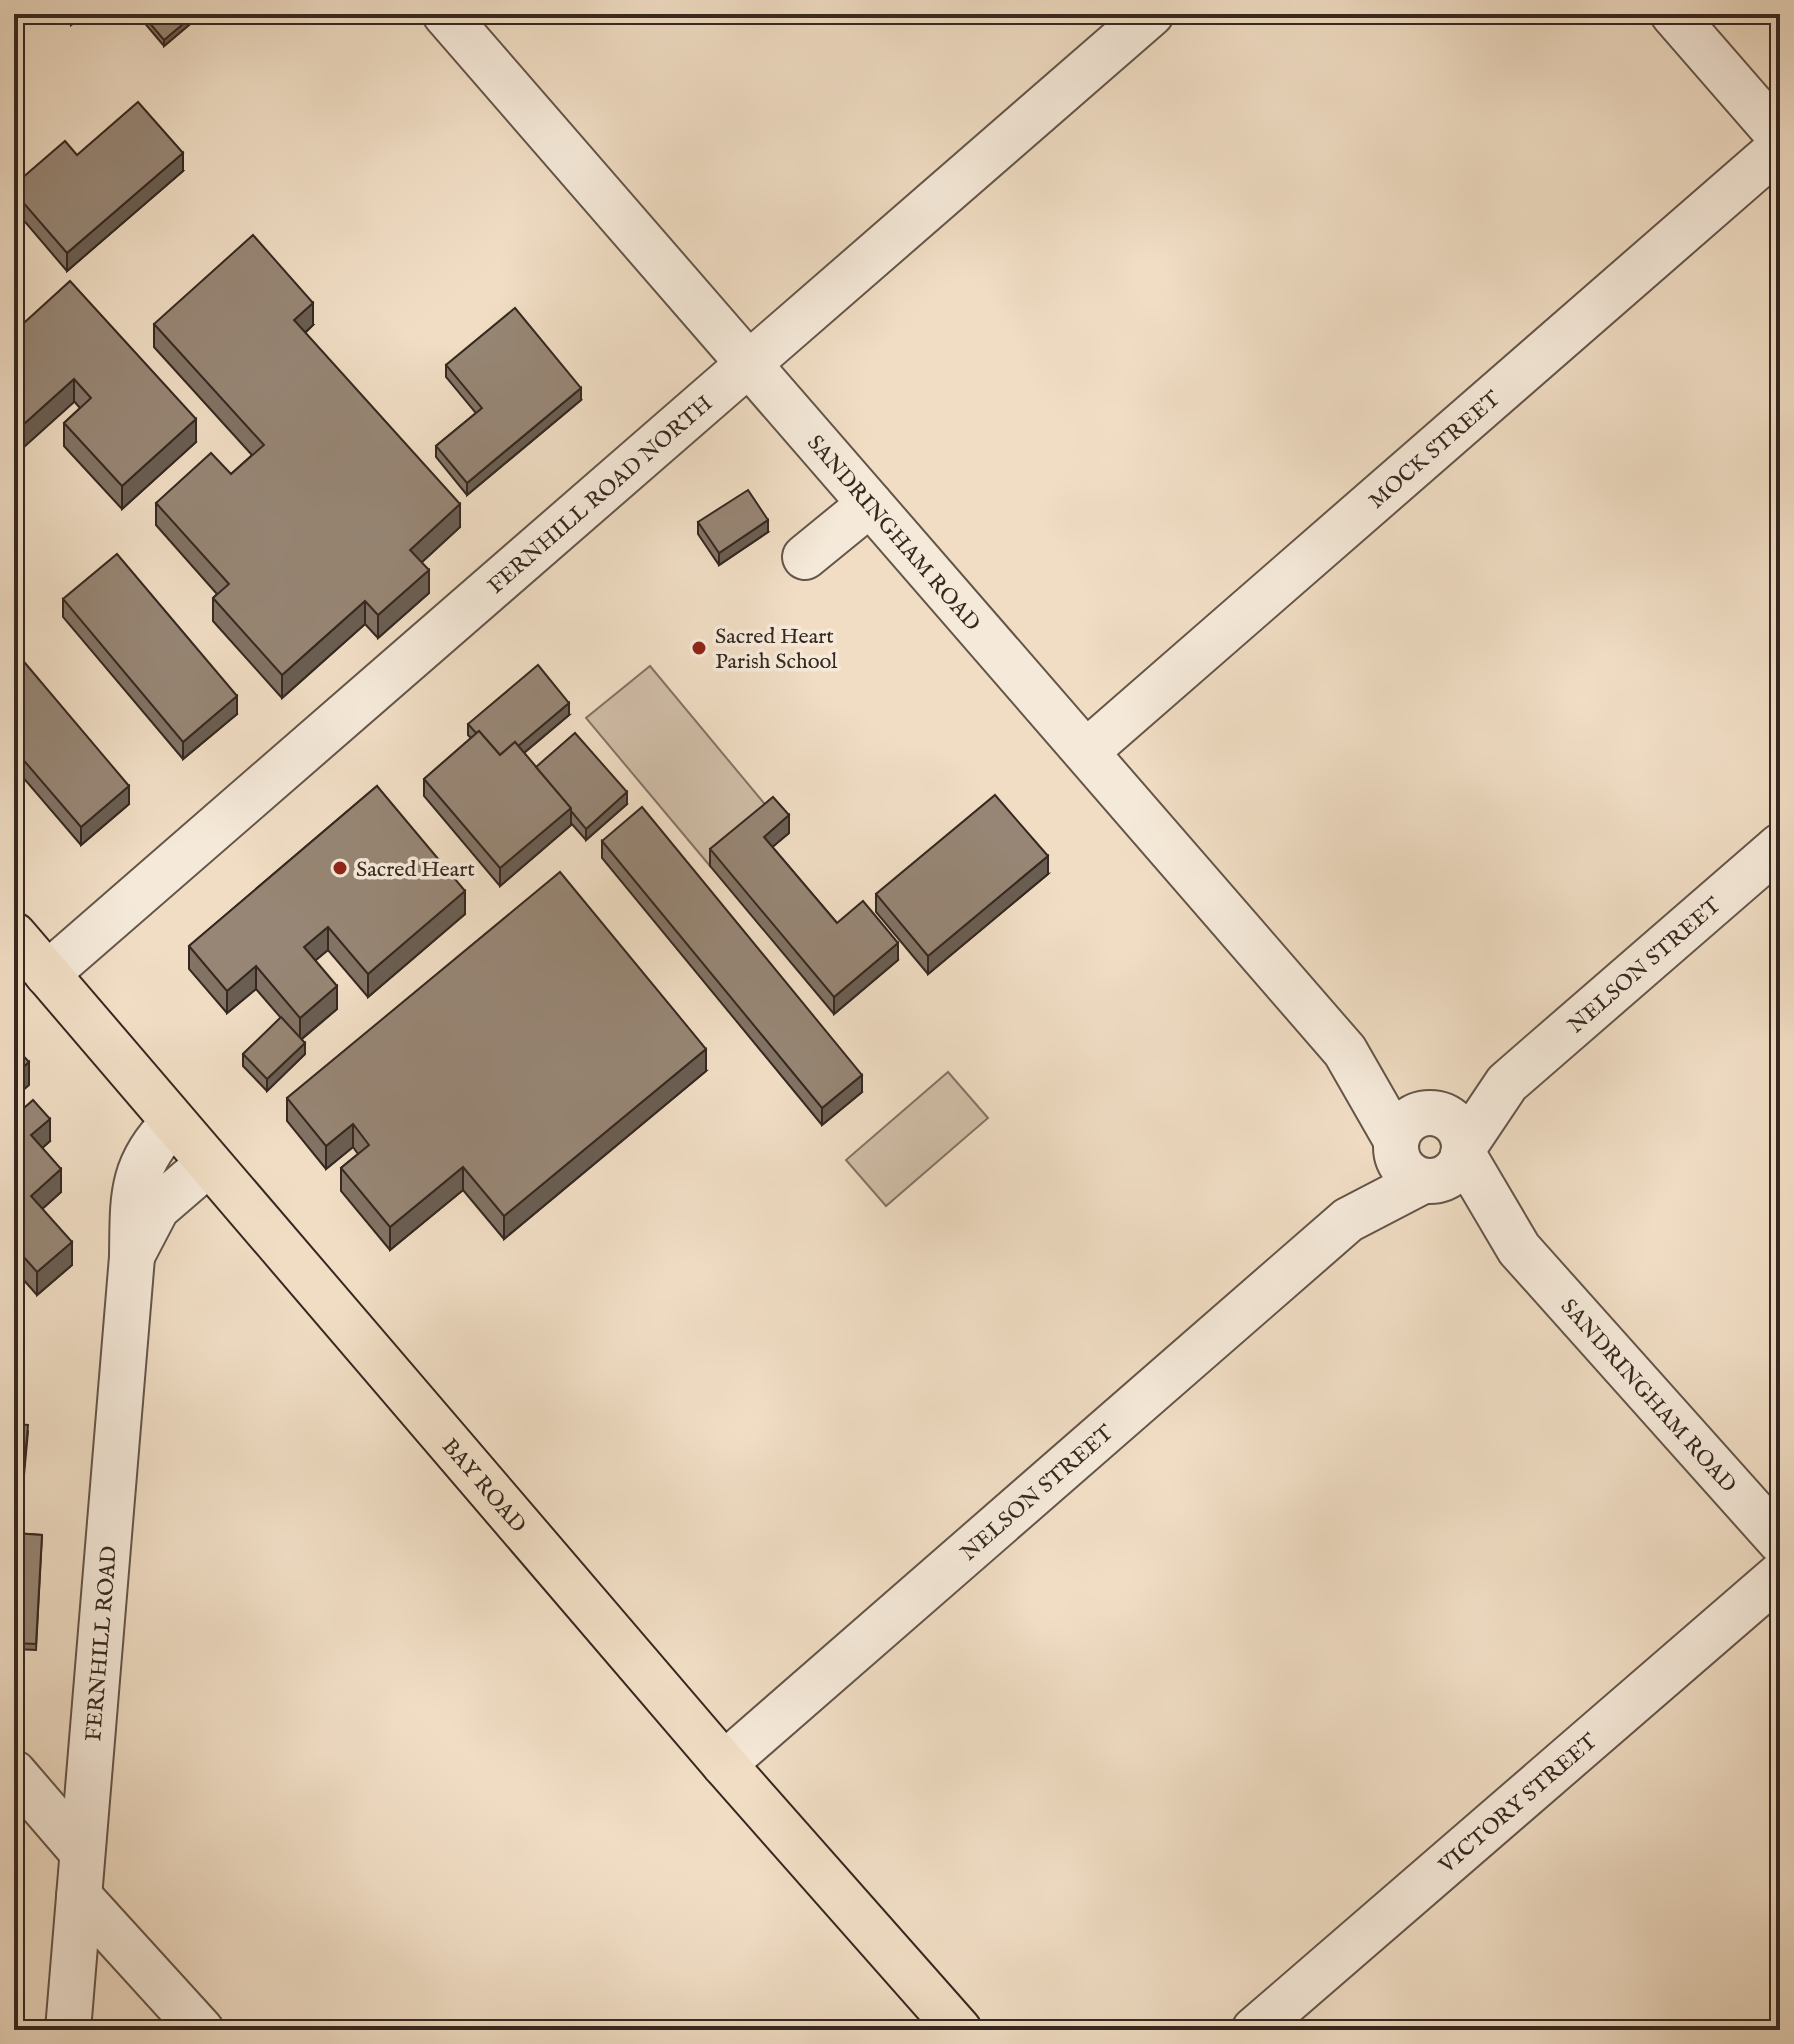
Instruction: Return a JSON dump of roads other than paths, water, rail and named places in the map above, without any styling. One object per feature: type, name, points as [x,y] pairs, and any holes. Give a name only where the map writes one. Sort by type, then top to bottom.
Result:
[{"type":"main road","name":"BAY ROAD","points":[[14,935],[724,1764],[959,2030]]},
{"type":"street","name":"SANDRINGHAM ROAD","points":[[445,14],[1345,1051],[1411,1164],[1519,1249],[1780,1541]]},
{"type":"street","name":"FERNHILL ROAD NORTH","points":[[47,974],[1151,14]]},
{"type":"street","points":[[1673,14],[1780,137]]},
{"type":"street","name":"MOCK STREET","points":[[1087,751],[1780,147]]},
{"type":"street","points":[[805,557],[870,504]]},
{"type":"street","name":"NELSON STREET","points":[[1450,1132],[1780,846]]},
{"type":"street","name":"SANDRINGHAM ROAD","points":[[1345,1051],[1450,1132],[1519,1249]]},
{"type":"street","points":[[1413,1117],[1450,1132],[1452,1174],[1411,1164],[1399,1131],[1413,1117]]},
{"type":"street","name":"FERNHILL ROAD","points":[[68,2030],[136,1179],[153,1144],[173,1123]]},
{"type":"street","name":"FERNHILL ROAD","points":[[132,1257],[157,1208],[208,1164]]},
{"type":"street","name":"NELSON STREET","points":[[724,1764],[1411,1164]]},
{"type":"street","name":"VICTORY STREET","points":[[1254,2030],[1780,1575]]},
{"type":"street","points":[[14,1773],[82,1852]]},
{"type":"street","points":[[79,1896],[201,2030]]},
{"type":"place","name":"Sacred Heart Parish School","points":[[699,648]]},
{"type":"place","name":"Sacred Heart","points":[[340,868]]}]
